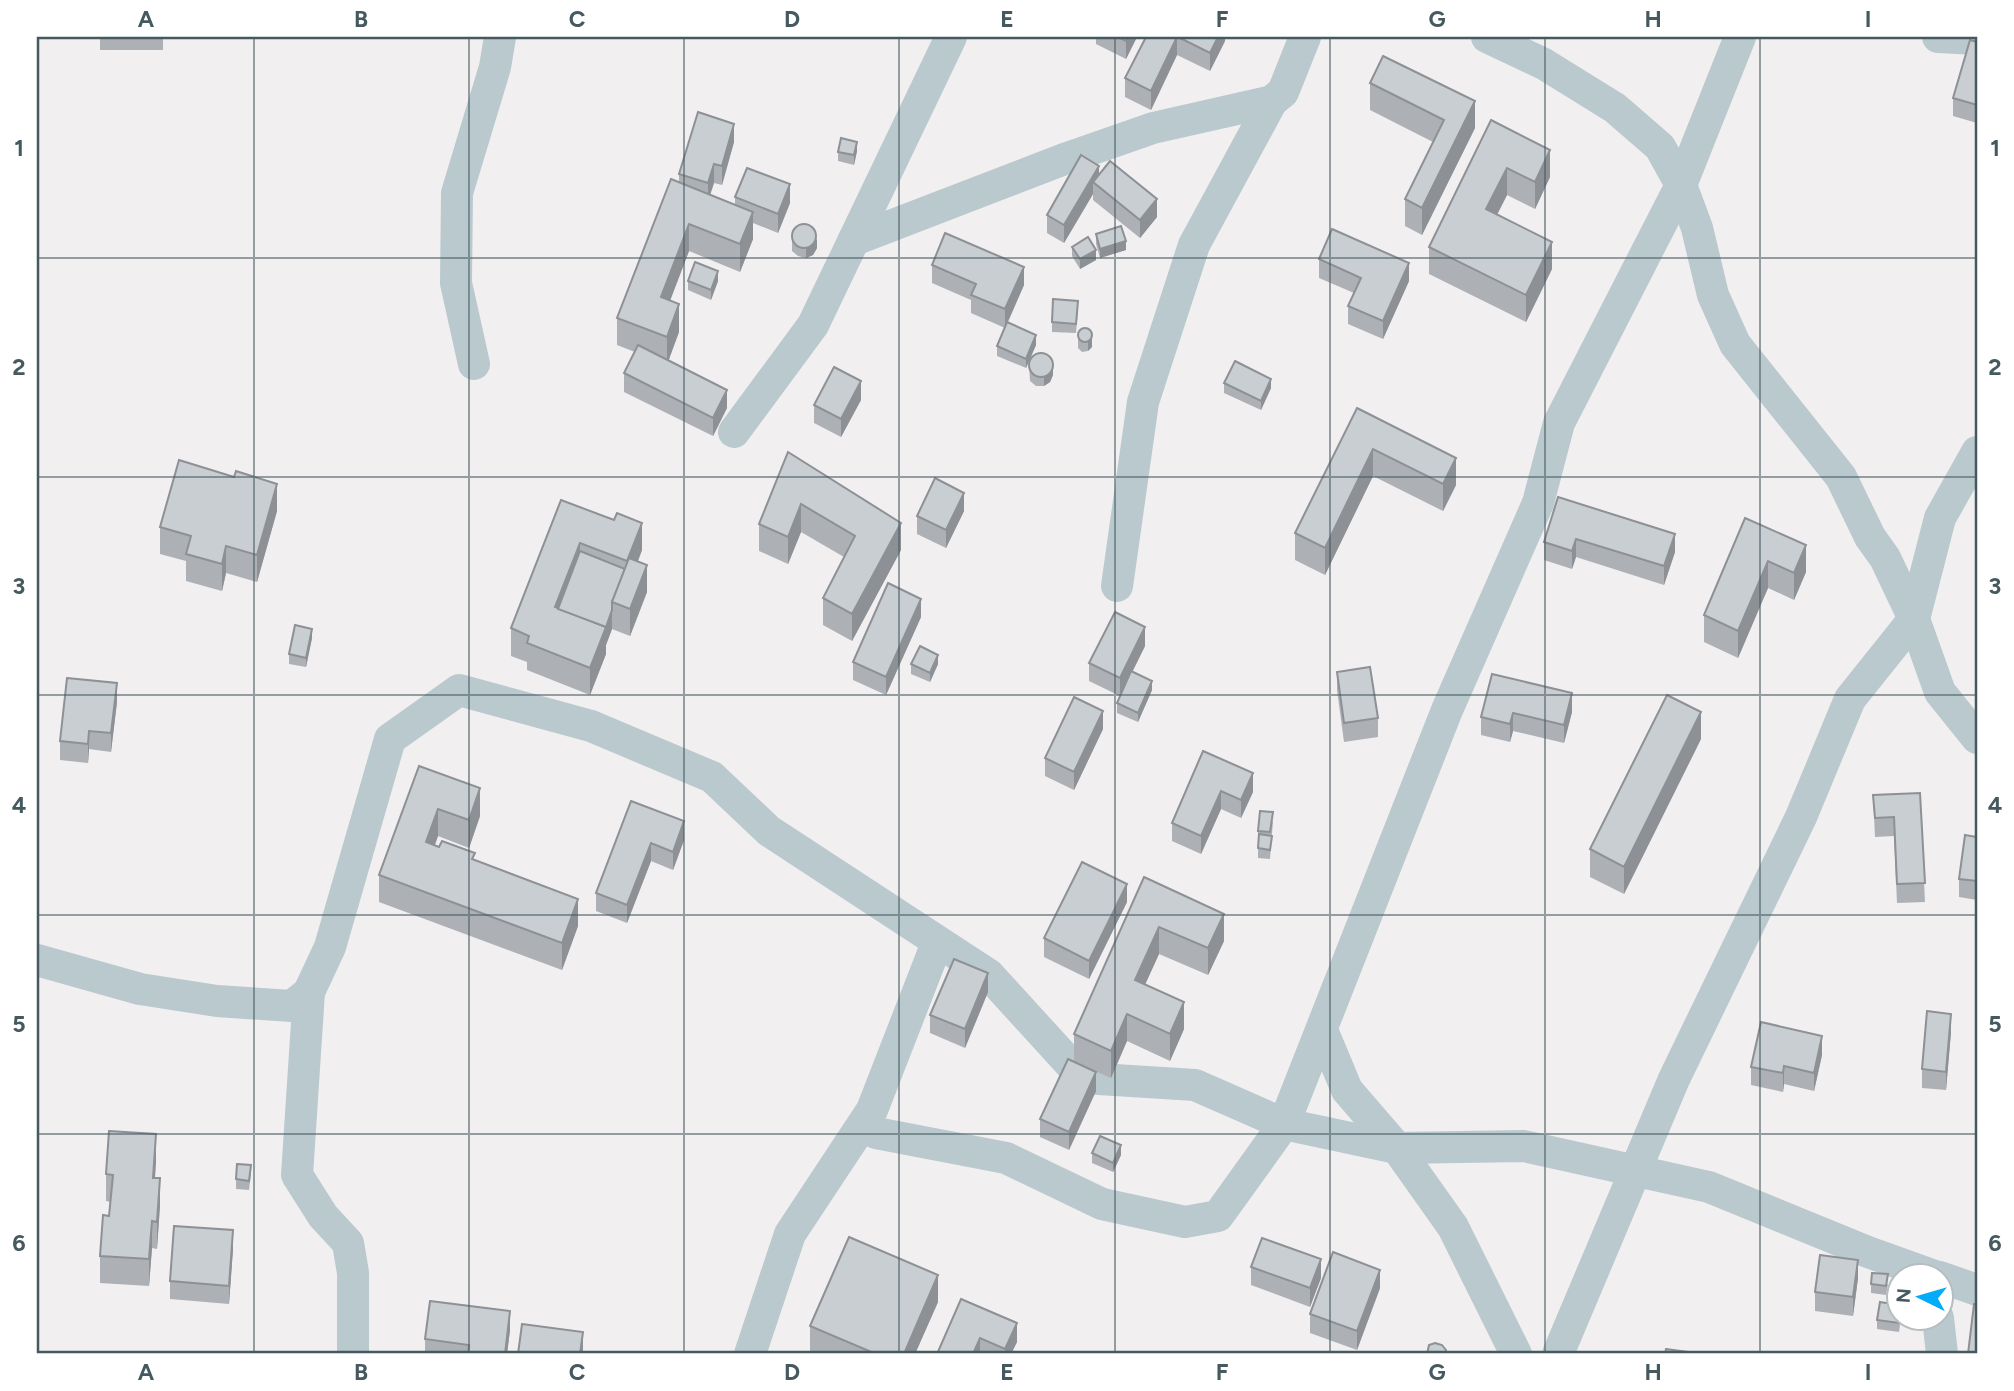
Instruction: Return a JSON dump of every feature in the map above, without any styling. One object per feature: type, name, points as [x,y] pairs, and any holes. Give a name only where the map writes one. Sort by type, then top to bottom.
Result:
[{"type":"street","points":[[474,364],[456,283],[457,193],[495,67],[500,37]]},
{"type":"street","points":[[734,432],[813,325],[951,37]]},
{"type":"street","points":[[1118,586],[1143,402],[1195,245],[1272,101],[1283,92],[1305,37]]},
{"type":"street","points":[[1486,37],[1545,64],[1615,108],[1660,147],[1681,185],[1697,228],[1713,295],[1735,344],[1842,477],[1870,537],[1885,558],[1914,619],[1940,692],[1977,738]]},
{"type":"street","points":[[876,1133],[1006,1158],[1102,1204],[1185,1222],[1218,1216],[1284,1124],[1447,710],[1538,503],[1559,423],[1681,185],[1740,37]]},
{"type":"street","points":[[1938,37],[1977,39]]},
{"type":"street","points":[[854,240],[1153,128],[1272,101]]},
{"type":"street","points":[[1558,1354],[1674,1079],[1801,817],[1850,699],[1914,619],[1940,518],[1977,452]]},
{"type":"street","points":[[353,1354],[353,1273],[348,1243],[323,1216],[298,1175],[309,992],[330,947],[390,738],[459,690],[591,726],[712,777],[769,831],[989,975],[1083,1078],[1195,1085],[1284,1124],[1397,1148],[1524,1146],[1634,1170],[1709,1187],[1897,1262]]},
{"type":"street","points":[[750,1354],[790,1234],[872,1110],[937,943]]},
{"type":"street","points":[[37,960],[140,989],[217,1001],[292,1006],[309,992]]},
{"type":"street","points":[[1322,1030],[1347,1090],[1397,1148],[1454,1227],[1516,1354]]},
{"type":"street","points":[[1954,1282],[1977,1290]]},
{"type":"street","points":[[1940,1332],[1942,1354]]},
{"type":"building","points":[[1146,37],[1177,37],[1151,91],[1125,78]]},
{"type":"building","points":[[1178,37],[1218,37],[1210,53]]},
{"type":"building","points":[[1970,40],[1977,42],[1977,105],[1953,98]]},
{"type":"building","points":[[1383,56],[1475,101],[1422,208],[1405,199],[1444,120],[1370,83]]},
{"type":"building","points":[[698,112],[734,124],[722,166],[714,164],[708,183],[679,174]]},
{"type":"building","points":[[1491,120],[1550,150],[1535,182],[1507,168],[1486,209],[1552,242],[1526,295],[1429,247]]},
{"type":"building","points":[[841,138],[857,142],[854,155],[838,152]]},
{"type":"building","points":[[1081,155],[1099,166],[1064,225],[1047,215]]},
{"type":"building","points":[[1110,161],[1157,199],[1140,220],[1093,182]]},
{"type":"building","points":[[747,168],[790,184],[778,214],[735,197]]},
{"type":"building","points":[[671,179],[753,212],[740,244],[689,224],[661,297],[679,304],[667,337],[617,318]]},
{"type":"building","points":[[799,224],[809,224],[816,231],[816,241],[809,248],[799,248],[792,241],[792,231]]},
{"type":"building","points":[[1121,226],[1126,241],[1100,249],[1096,234]]},
{"type":"building","points":[[1332,229],[1409,263],[1383,321],[1348,306],[1361,278],[1319,259]]},
{"type":"building","points":[[945,233],[1024,267],[1005,309],[971,295],[976,284],[932,265]]},
{"type":"building","points":[[1088,237],[1096,250],[1080,259],[1072,247]]},
{"type":"building","points":[[695,262],[718,271],[711,290],[688,281]]},
{"type":"building","points":[[1053,299],[1078,301],[1076,324],[1052,322]]},
{"type":"building","points":[[1007,322],[1036,335],[1026,359],[997,346]]},
{"type":"building","points":[[1082,328],[1088,328],[1092,335],[1088,342],[1082,342],[1078,338],[1078,332]]},
{"type":"building","points":[[638,345],[727,390],[713,418],[624,373]]},
{"type":"building","points":[[1041,353],[1049,357],[1053,365],[1049,373],[1041,377],[1033,373],[1029,365],[1033,357]]},
{"type":"building","points":[[1235,361],[1271,379],[1261,401],[1224,383]]},
{"type":"building","points":[[834,367],[861,381],[841,419],[814,405]]},
{"type":"building","points":[[1357,408],[1456,458],[1443,484],[1373,449],[1325,548],[1295,533]]},
{"type":"building","points":[[788,452],[901,523],[852,614],[823,598],[855,536],[801,504],[788,537],[759,524]]},
{"type":"building","points":[[179,460],[234,477],[236,471],[277,484],[257,555],[226,546],[222,564],[186,554],[191,536],[160,527]]},
{"type":"building","points":[[935,478],[964,493],[946,530],[917,516]]},
{"type":"building","points":[[1558,497],[1675,534],[1664,566],[1576,539],[1572,551],[1544,542]]},
{"type":"building","points":[[561,500],[614,520],[617,513],[642,523],[627,561],[580,543],[555,607],[606,627],[590,668],[527,643],[529,636],[511,628]]},
{"type":"building","points":[[1745,518],[1806,545],[1794,573],[1768,561],[1738,631],[1704,615]]},
{"type":"building","points":[[580,551],[625,569],[606,627],[558,609]]},
{"type":"building","points":[[629,558],[647,565],[630,609],[612,602]]},
{"type":"building","points":[[888,583],[921,599],[886,677],[853,662]]},
{"type":"building","points":[[1115,612],[1145,627],[1120,678],[1089,663]]},
{"type":"building","points":[[295,625],[312,629],[306,658],[289,654]]},
{"type":"building","points":[[920,646],[938,655],[930,673],[911,664]]},
{"type":"building","points":[[1370,667],[1378,718],[1344,723],[1337,672]]},
{"type":"building","points":[[1131,671],[1152,681],[1138,713],[1117,703]]},
{"type":"building","points":[[1492,674],[1572,693],[1564,725],[1513,713],[1510,724],[1481,717]]},
{"type":"building","points":[[67,678],[117,683],[111,733],[89,731],[88,744],[60,741]]},
{"type":"building","points":[[1667,695],[1701,712],[1624,867],[1590,849]]},
{"type":"building","points":[[1074,697],[1103,711],[1074,772],[1045,758]]},
{"type":"building","points":[[1203,751],[1253,773],[1241,800],[1221,791],[1201,836],[1172,823]]},
{"type":"building","points":[[419,766],[480,788],[469,820],[438,809],[426,842],[439,847],[442,841],[475,853],[472,859],[578,899],[562,943],[379,875]]},
{"type":"building","points":[[1920,793],[1925,883],[1897,884],[1894,817],[1875,818],[1873,795]]},
{"type":"building","points":[[631,801],[684,821],[673,852],[651,843],[627,905],[596,893]]},
{"type":"building","points":[[1260,811],[1273,812],[1270,832],[1258,831]]},
{"type":"building","points":[[1259,834],[1272,836],[1270,850],[1258,848]]},
{"type":"building","points":[[1965,835],[1977,837],[1977,881],[1959,879]]},
{"type":"building","points":[[1082,862],[1127,884],[1089,961],[1044,938]]},
{"type":"building","points":[[1144,877],[1224,914],[1208,948],[1159,927],[1135,980],[1184,1002],[1170,1034],[1127,1014],[1111,1051],[1074,1034]]},
{"type":"building","points":[[954,959],[988,973],[965,1029],[930,1015]]},
{"type":"building","points":[[1927,1011],[1951,1014],[1946,1072],[1922,1069]]},
{"type":"building","points":[[1761,1022],[1822,1036],[1814,1073],[1784,1066],[1783,1073],[1751,1067]]},
{"type":"building","points":[[1068,1059],[1096,1072],[1069,1132],[1040,1119]]},
{"type":"building","points":[[109,1131],[156,1134],[153,1178],[160,1178],[157,1222],[152,1221],[149,1259],[100,1256],[103,1215],[109,1216],[113,1175],[106,1174]]},
{"type":"building","points":[[1100,1136],[1121,1145],[1113,1163],[1092,1153]]},
{"type":"building","points":[[237,1164],[251,1165],[249,1181],[236,1179]]},
{"type":"building","points":[[174,1226],[233,1230],[229,1286],[170,1281]]},
{"type":"building","points":[[849,1237],[938,1275],[904,1354],[876,1354],[810,1326]]},
{"type":"building","points":[[1262,1238],[1321,1259],[1310,1288],[1251,1267]]},
{"type":"building","points":[[1333,1252],[1380,1270],[1357,1331],[1310,1314]]},
{"type":"building","points":[[1820,1255],[1858,1260],[1853,1297],[1815,1292]]},
{"type":"building","points":[[1872,1273],[1884,1274],[1884,1286],[1871,1284]]},
{"type":"building","points":[[961,1299],[1017,1323],[1005,1349],[980,1338],[973,1354],[937,1354]]},
{"type":"building","points":[[430,1301],[510,1311],[505,1354],[468,1354],[469,1345],[425,1339]]},
{"type":"building","points":[[1880,1302],[1884,1303],[1884,1321],[1877,1320]]},
{"type":"building","points":[[1974,1304],[1977,1304],[1977,1354],[1968,1354]]},
{"type":"building","points":[[522,1324],[583,1332],[580,1354],[518,1354]]},
{"type":"building","points":[[1429,1345],[1442,1345],[1446,1354],[1427,1354]]},
{"type":"building","points":[[1666,1349],[1703,1354],[1665,1354]]}]
